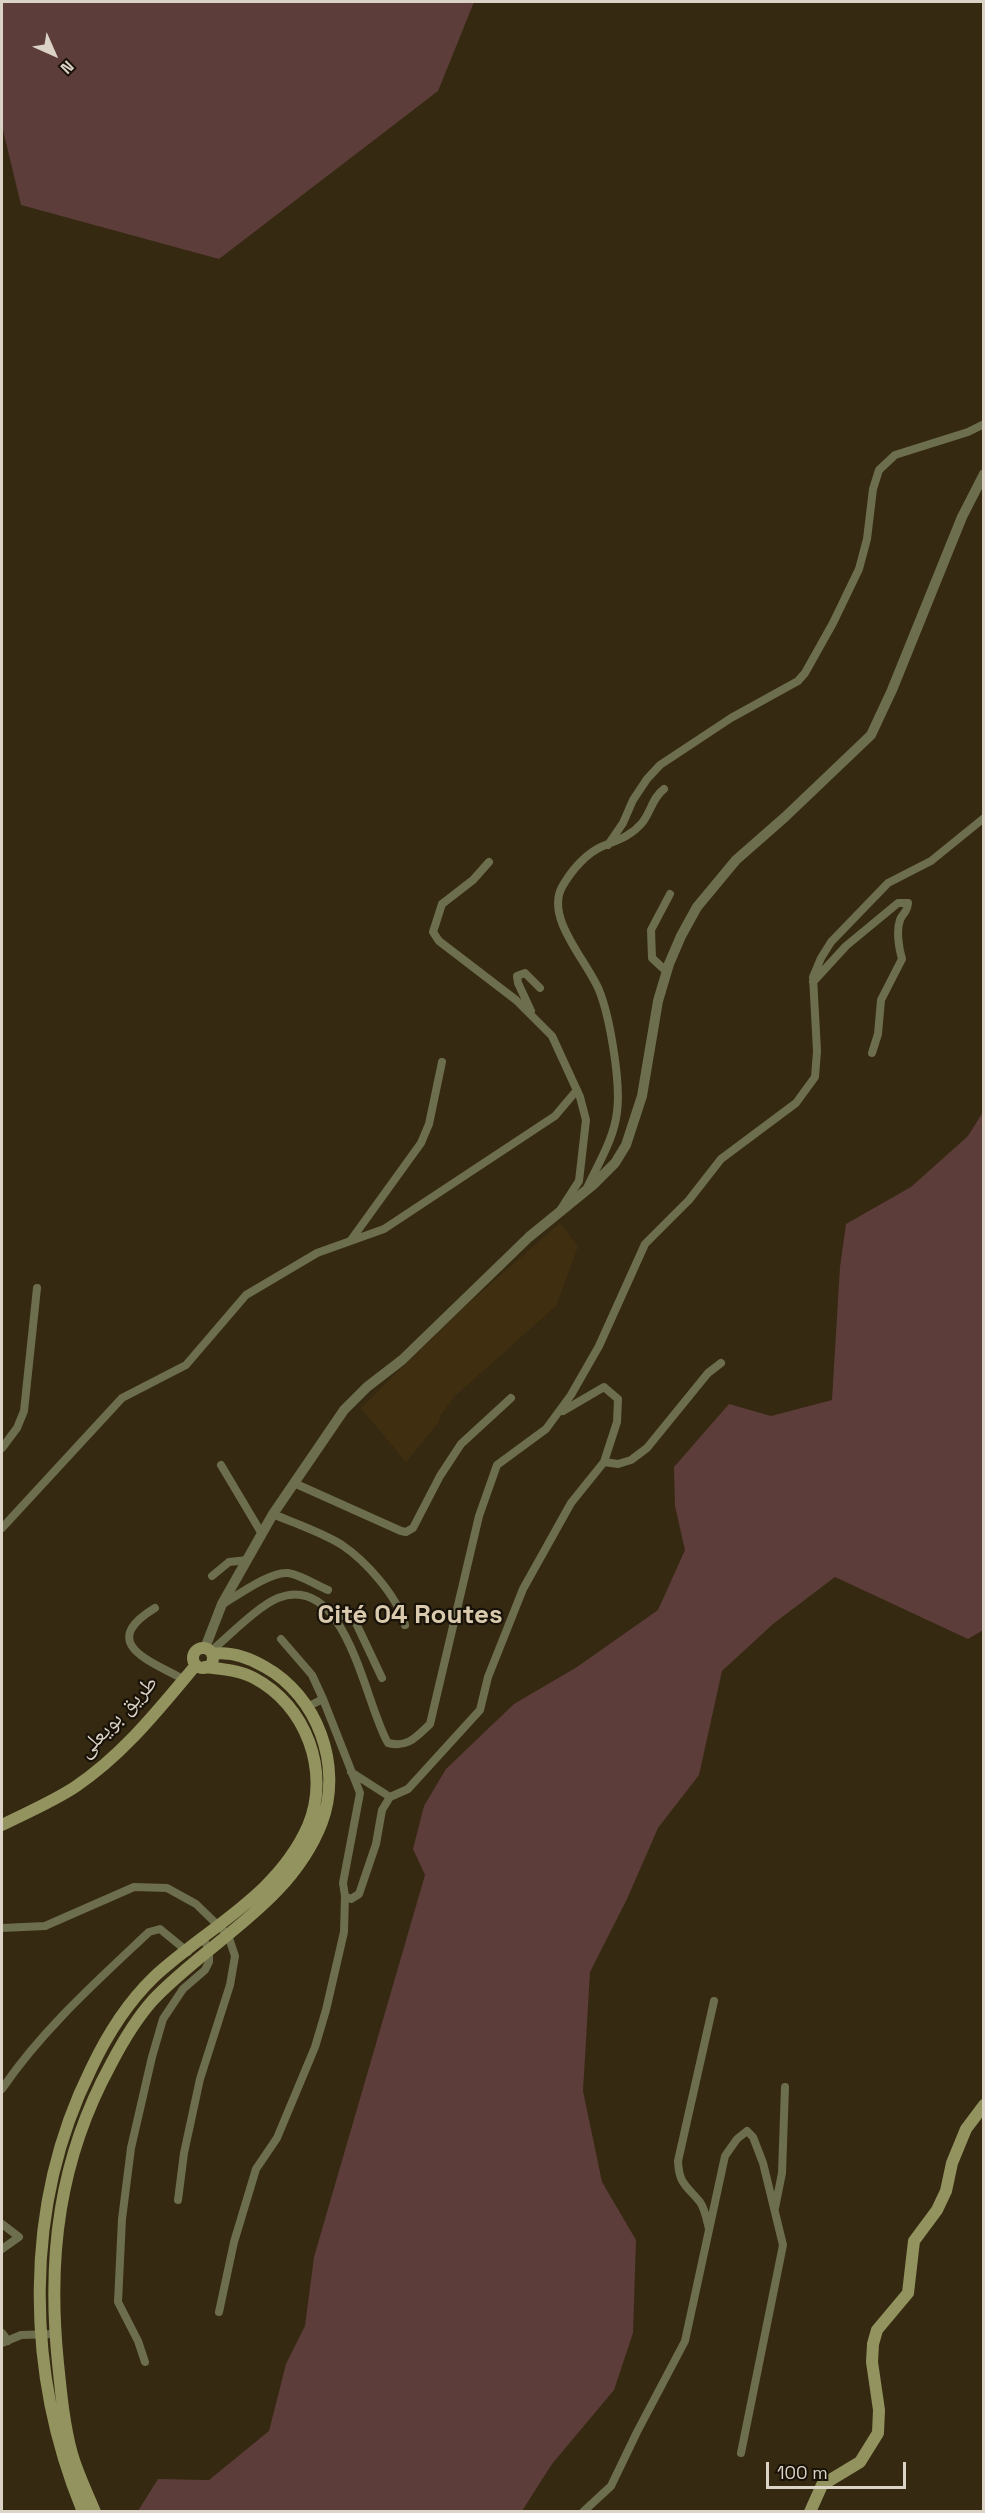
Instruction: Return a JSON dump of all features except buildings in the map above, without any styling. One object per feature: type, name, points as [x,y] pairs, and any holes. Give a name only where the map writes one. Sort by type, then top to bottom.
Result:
[{"type":"main road","points":[[95,2511],[78,2475],[71,2451],[60,2391],[55,2334],[56,2236],[66,2175],[80,2131],[105,2074],[136,2021],[152,2001],[193,1963],[206,1944],[265,1889],[292,1856],[313,1813],[317,1786],[315,1762],[305,1730],[289,1704],[269,1686],[253,1677],[236,1671],[200,1666],[193,1659],[194,1653],[199,1649],[234,1653],[258,1663],[285,1679],[309,1706],[323,1741],[328,1765],[329,1788],[322,1820],[314,1841],[286,1881],[255,1913],[223,1930]]},
{"type":"main road","points":[[200,1666],[212,1660],[209,1651]]},
{"type":"main road","name":"طريق بويعلى","points":[[2,1826],[59,1797],[107,1763],[143,1728],[183,1679],[200,1666]]},
{"type":"main road","points":[[83,2511],[63,2457],[55,2426],[46,2386],[41,2334],[44,2225],[55,2164],[72,2109],[104,2041],[131,2003],[154,1977],[187,1951],[206,1944]]},
{"type":"main road","points":[[810,2511],[822,2485],[860,2462],[878,2433],[879,2410],[872,2362],[877,2330],[908,2293],[910,2259],[914,2241],[937,2210],[946,2191],[952,2163],[966,2129],[984,2104]]},
{"type":"street","points":[[608,845],[623,823],[633,800],[660,765],[730,718],[798,681],[805,673],[833,623],[858,569],[867,539],[873,489],[879,470],[895,455],[959,435],[984,423]]},
{"type":"street","points":[[209,1651],[222,1604],[237,1577],[273,1514],[344,1410],[367,1387],[402,1360],[530,1237],[615,1163],[626,1145],[642,1096],[658,1001],[666,971],[681,936],[698,907],[736,860],[785,817],[870,735],[892,690],[962,517],[984,474]]},
{"type":"street","points":[[585,1191],[613,1132],[618,1110],[616,1072],[600,991],[560,923],[556,908],[561,889],[577,865],[602,846],[619,842],[642,823],[657,795],[664,789]]},
{"type":"street","points":[[330,1610],[342,1630],[368,1687],[379,1728],[388,1743],[398,1745],[412,1740],[430,1724],[479,1516],[490,1479],[497,1465],[546,1429],[559,1413],[599,1346],[645,1244],[688,1200],[721,1159],[796,1103],[814,1077],[817,1051],[813,982],[821,958],[831,942],[888,883],[931,861],[984,818]]},
{"type":"street","points":[[489,862],[473,880],[442,904],[433,933],[439,941],[516,1000],[552,1036],[577,1090],[586,1120],[579,1181],[557,1214]]},
{"type":"street","points":[[666,971],[652,958],[651,930],[669,894]]},
{"type":"street","points":[[813,982],[846,946],[898,903],[908,903],[907,912],[900,920],[899,949],[902,959],[882,1000],[878,1034],[872,1053]]},
{"type":"street","points":[[535,1019],[517,976],[525,973],[540,988]]},
{"type":"street","points":[[351,1240],[421,1143],[429,1124],[442,1062]]},
{"type":"street","points":[[2,1528],[122,1398],[186,1365],[246,1295],[317,1253],[384,1229],[555,1116],[577,1090]]},
{"type":"street","points":[[2,1448],[18,1428],[24,1411],[36,1288]]},
{"type":"street","points":[[603,1462],[618,1464],[632,1460],[647,1448],[708,1373],[721,1364]]},
{"type":"street","points":[[345,1896],[351,1899],[360,1894],[376,1844],[382,1810],[390,1797],[408,1789],[480,1710],[488,1677],[523,1589],[571,1503],[603,1462],[617,1422],[618,1399],[604,1388],[559,1413]]},
{"type":"street","points":[[294,1483],[401,1531],[410,1531],[440,1476],[461,1444],[480,1423],[511,1398]]},
{"type":"street","points":[[221,1465],[262,1533]]},
{"type":"street","points":[[273,1514],[333,1540],[349,1550],[393,1598],[405,1625]]},
{"type":"street","points":[[212,1576],[230,1562],[247,1560]]},
{"type":"street","points":[[222,1604],[284,1573],[296,1575],[328,1590]]},
{"type":"street","points":[[237,1577],[255,1586]]},
{"type":"street","points":[[209,1651],[271,1602],[280,1597],[301,1595],[355,1620],[382,1678]]},
{"type":"street","points":[[155,1608],[134,1622],[129,1632],[130,1643],[135,1652],[183,1679]]},
{"type":"street","points":[[219,2312],[234,2242],[256,2169],[277,2138],[315,2047],[326,2010],[344,1932],[345,1861],[357,1818],[360,1793],[312,1675],[281,1639]]},
{"type":"street","points":[[309,1706],[323,1699]]},
{"type":"street","points":[[351,1772],[390,1797]]},
{"type":"street","points":[[2,1928],[45,1926],[134,1887],[167,1888],[196,1904],[223,1930],[235,1956],[230,1985],[200,2079],[184,2153],[178,2200]]},
{"type":"street","points":[[2,2089],[14,2071],[66,2011],[149,1932],[160,1929],[187,1951],[193,1963]]},
{"type":"street","points":[[145,2362],[138,2340],[118,2302],[122,2219],[131,2148],[163,2019],[183,1989],[205,1970],[209,1962],[206,1944]]},
{"type":"street","points":[[710,2230],[701,2204],[686,2189],[679,2176],[678,2161],[714,2001]]},
{"type":"street","points":[[774,2211],[782,2173],[785,2087]]},
{"type":"street","points":[[583,2511],[611,2486],[685,2341],[725,2156],[737,2139],[747,2131],[753,2137],[764,2163],[783,2246],[741,2453]]},
{"type":"street","points":[[2,2224],[20,2237],[2,2249]]},
{"type":"street","points":[[2,2333],[4,2342],[21,2335],[55,2334]]},
{"type":"shaded area","points":[[2,2],[474,2],[438,91],[219,259],[21,205],[2,126]]},
{"type":"shaded area","points":[[983,1112],[983,1630],[968,1639],[835,1577],[773,1624],[722,1671],[699,1775],[658,1828],[627,1899],[590,1972],[583,2091],[602,2182],[636,2240],[633,2333],[614,2390],[552,2464],[522,2511],[138,2511],[158,2479],[209,2480],[269,2431],[286,2364],[305,2326],[314,2257],[425,1875],[413,1849],[424,1806],[446,1769],[514,1704],[577,1667],[658,1610],[685,1550],[675,1506],[674,1467],[729,1404],[771,1416],[832,1400],[840,1267],[846,1224],[911,1187],[968,1136]]},
{"type":"shaded area","points":[[560,1223],[578,1247],[556,1306],[455,1396],[440,1416],[439,1422],[406,1462],[361,1408],[462,1309]]},
{"type":"district","name":"Cité 04 Routes","points":[[410,1616]]}]
